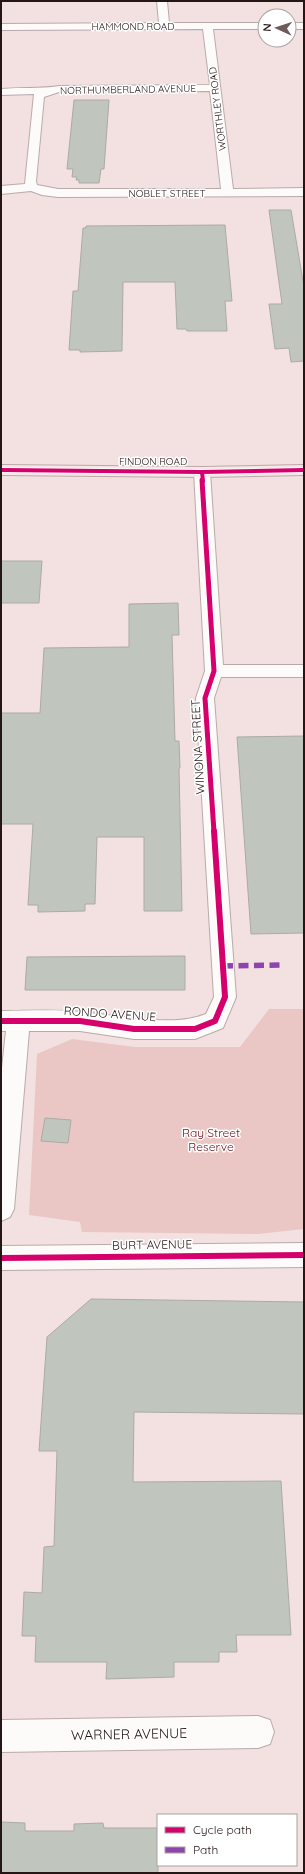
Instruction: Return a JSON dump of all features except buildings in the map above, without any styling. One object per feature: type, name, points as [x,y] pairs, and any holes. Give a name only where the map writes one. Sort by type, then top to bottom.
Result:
[{"type":"main road","name":"FINDON ROAD","points":[[1,470],[202,472],[304,470]]},
{"type":"street","points":[[162,1],[164,26]]},
{"type":"street","name":"WORTHLEY ROAD","points":[[208,26],[214,88],[228,193]]},
{"type":"street","name":"HAMMOND ROAD","points":[[1,27],[257,26]]},
{"type":"street","name":"NORTHUMBERLAND AVENUE","points":[[32,187],[30,181],[39,95],[43,92],[60,89],[214,88]]},
{"type":"street","points":[[1,92],[26,90],[43,92]]},
{"type":"street","points":[[1,190],[32,187]]},
{"type":"street","name":"NOBLET STREET","points":[[32,187],[42,191],[58,193],[304,192]]},
{"type":"street","name":"WINONA STREET","points":[[202,472],[214,671],[205,698],[225,997],[216,1022]]},
{"type":"street","points":[[214,671],[304,671]]},
{"type":"street","points":[[1,1209],[10,1021]]},
{"type":"street","name":"RONDO AVENUE","points":[[10,1021],[80,1021],[134,1028],[195,1028],[216,1022]]},
{"type":"street","name":"BURT AVENUE","points":[[1,1258],[304,1255]]},
{"type":"street","name":"WARNER AVENUE","points":[[1,1736],[258,1732]]},
{"type":"green space","name":"Ray Street Reserve","points":[[269,1009],[304,1009],[304,1229],[258,1234],[82,1232],[80,1222],[29,1215],[37,1054],[72,1039],[135,1047],[240,1047]]},
{"type":"marked path","points":[[223,966],[282,965]]},
{"type":"cycle path","points":[[1,470],[202,472],[304,470]]},
{"type":"cycle path","points":[[1,1021],[80,1021],[134,1029],[195,1029],[215,1021],[225,997],[205,698],[214,671],[202,472]]},
{"type":"cycle path","points":[[1,1258],[304,1255]]}]
